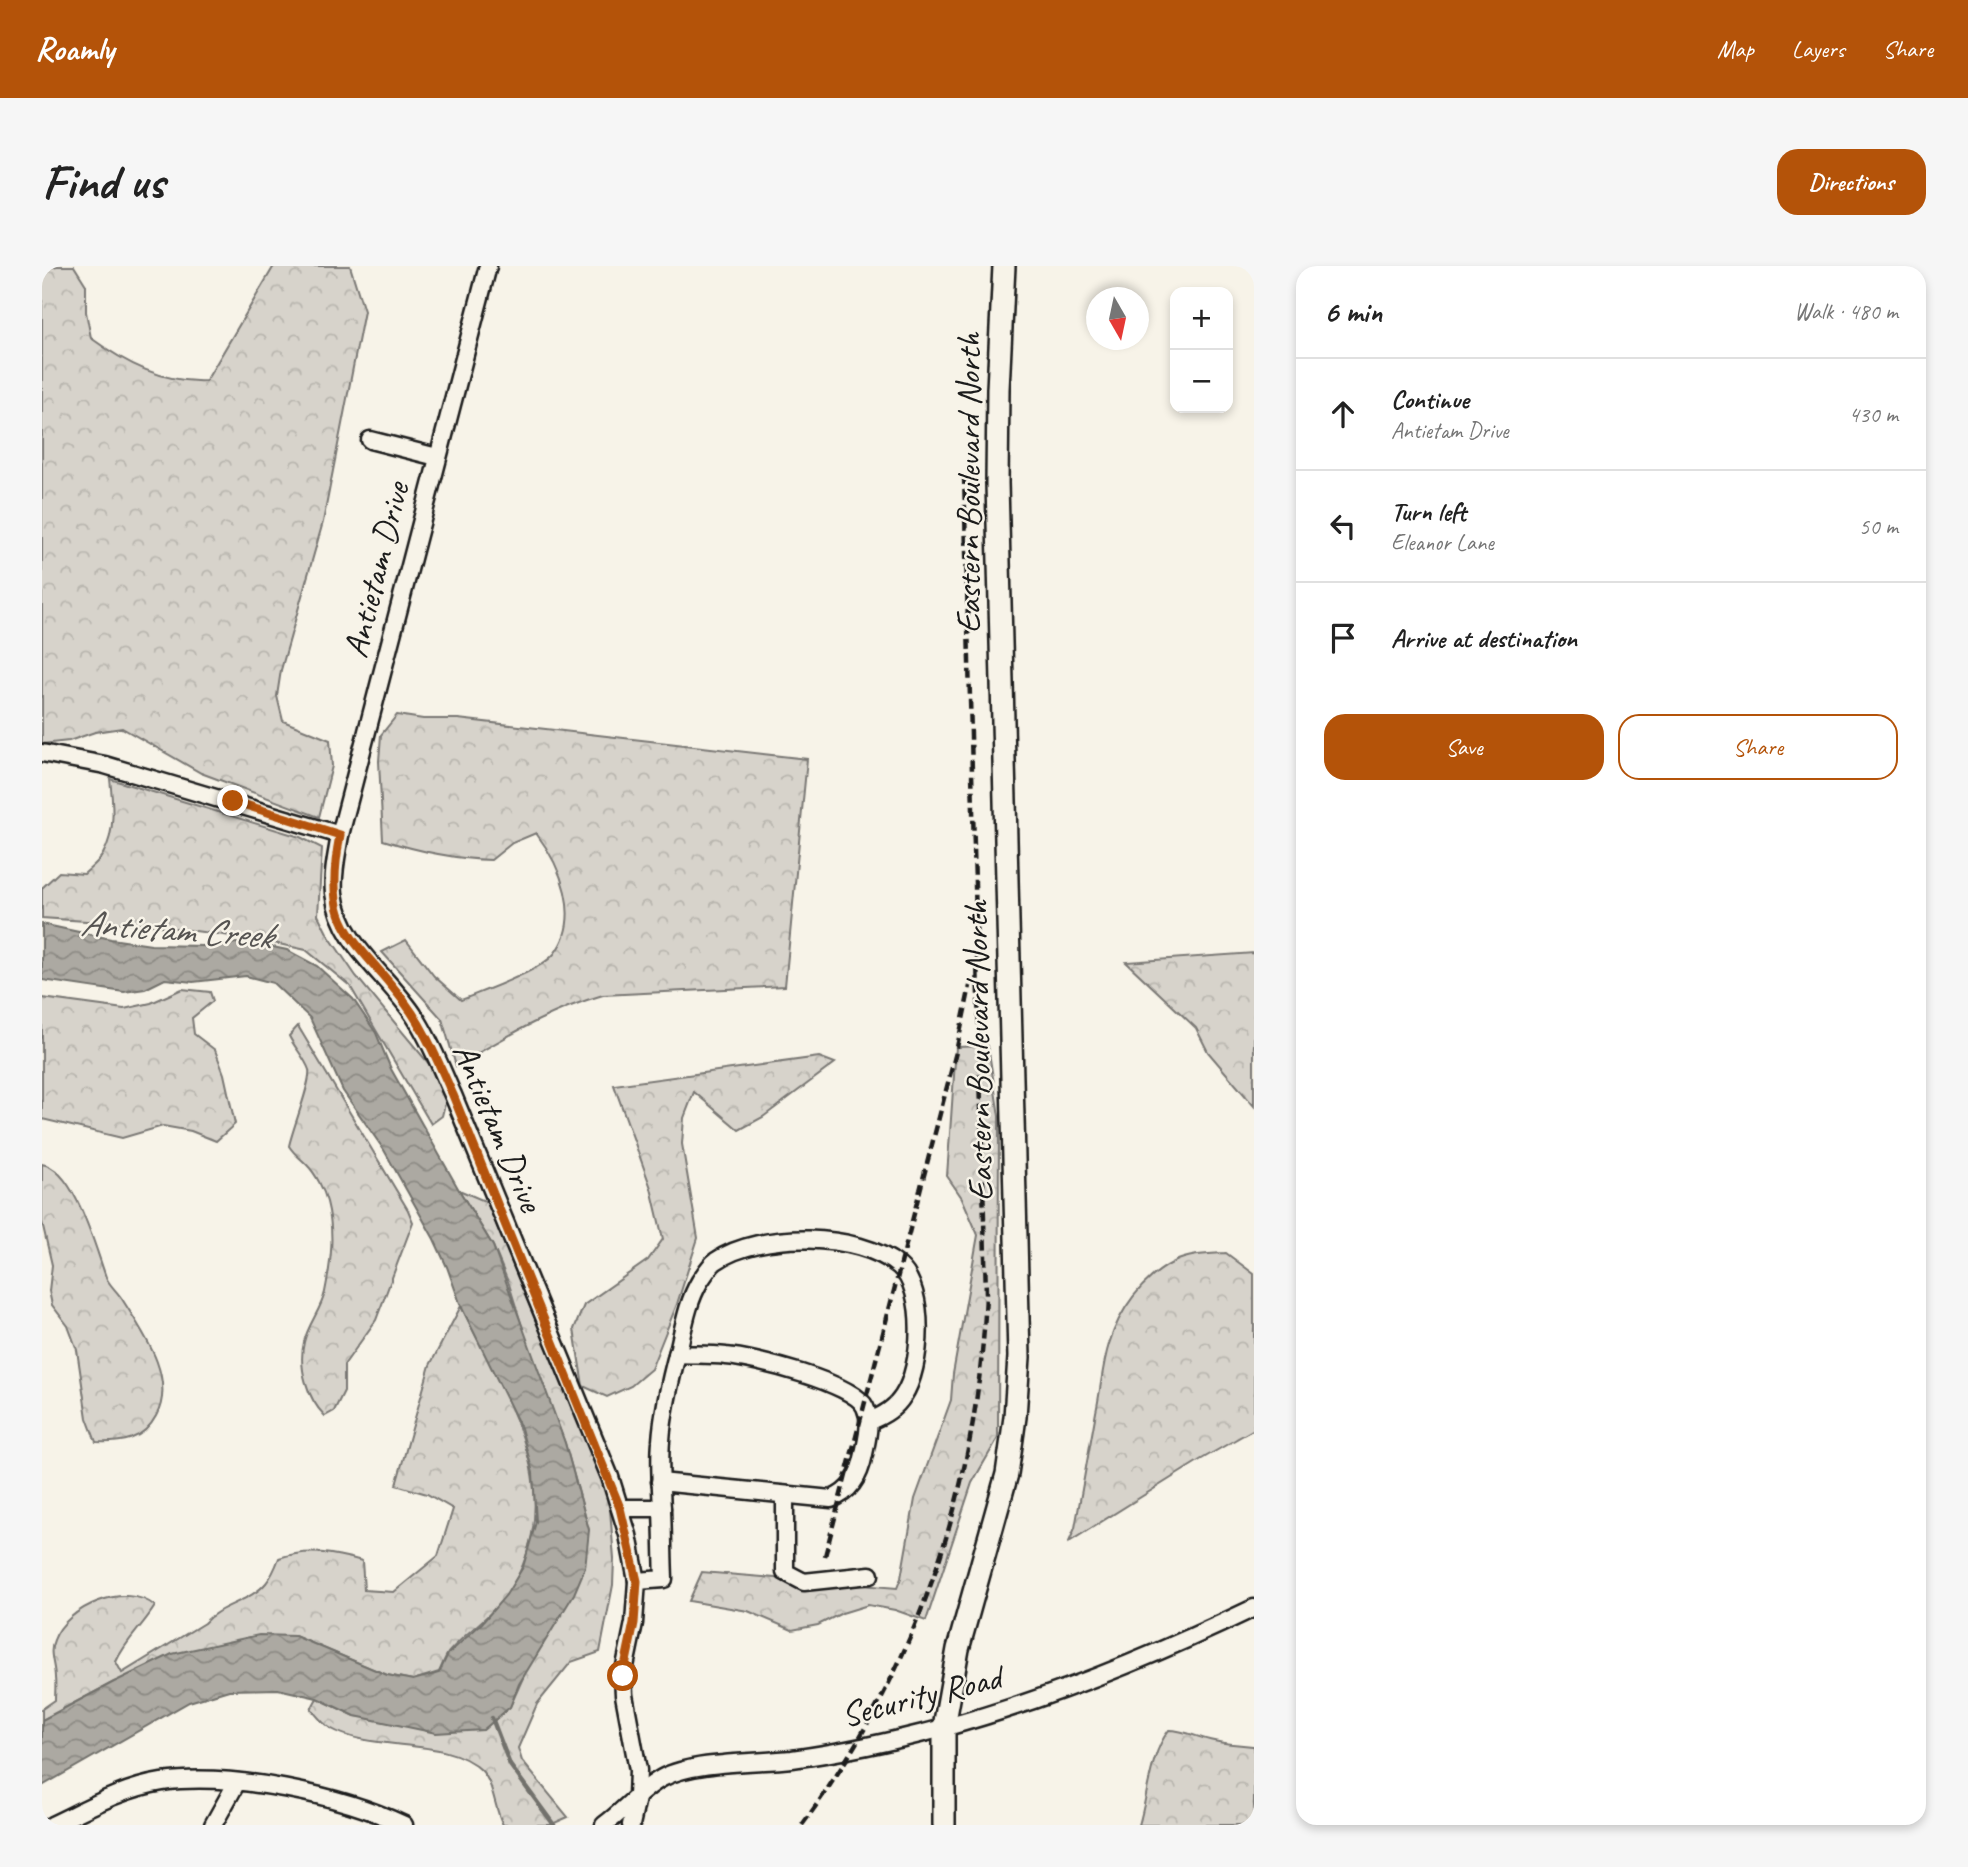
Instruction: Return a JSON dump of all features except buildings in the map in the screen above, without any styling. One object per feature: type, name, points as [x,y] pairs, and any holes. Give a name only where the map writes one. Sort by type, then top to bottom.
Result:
[{"type":"main road","name":"Eastern Boulevard North","points":[[944,1825],[944,1727],[958,1649],[1007,1474],[1015,1417],[1019,1357],[997,483],[1004,266]]},
{"type":"street","name":"Antietam Drive","points":[[488,266],[340,835],[334,866],[334,892],[338,913],[358,948],[402,998],[427,1037],[620,1508],[637,1581],[634,1623],[623,1676],[638,1770],[637,1798],[631,1825]]},
{"type":"street","points":[[370,440],[438,457]]},
{"type":"street","points":[[42,753],[105,765],[340,835]]},
{"type":"street","points":[[637,1581],[664,1579],[661,1437],[688,1308],[699,1283],[714,1262],[736,1251],[784,1239],[814,1239],[877,1252],[900,1267],[910,1281],[917,1307],[919,1348],[914,1370],[903,1396],[891,1409],[869,1421]]},
{"type":"street","points":[[660,1482],[831,1499],[850,1489],[863,1460],[869,1421],[864,1405],[854,1394],[831,1383],[727,1356],[677,1354]]},
{"type":"street","points":[[785,1496],[785,1572],[804,1582],[870,1575]]},
{"type":"street","points":[[620,1508],[662,1508]]},
{"type":"street","name":"Security Road","points":[[604,1825],[662,1778],[683,1771],[793,1759],[854,1748],[944,1727],[1106,1674],[1188,1640],[1254,1608]]},
{"type":"street","points":[[52,1825],[105,1800],[163,1782],[237,1782],[281,1789],[360,1807],[404,1825]]},
{"type":"street","points":[[213,1825],[237,1782]]},
{"type":"green space","points":[[74,266],[86,285],[86,312],[91,338],[117,356],[145,370],[175,379],[206,381],[274,266],[350,266],[364,311],[323,522],[281,670],[277,696],[283,721],[330,740],[332,766],[319,817],[201,773],[122,728],[95,732],[69,741],[42,744],[42,269]]},
{"type":"green space","points":[[397,715],[423,719],[458,719],[807,759],[785,986],[603,995],[546,1017],[456,1066],[442,1019],[382,952],[406,940],[434,976],[461,1000],[524,974],[554,954],[563,939],[567,924],[565,892],[553,860],[536,833],[512,843],[491,860],[436,854],[383,840],[379,761],[381,735]]},
{"type":"green space","points":[[110,779],[300,837],[322,848],[318,915],[356,976],[449,1088],[442,1116],[431,1124],[350,986],[306,950],[265,941],[160,926],[42,918],[42,888],[59,872],[84,874],[103,854],[112,827]]},
{"type":"green space","points":[[1254,953],[1254,1106],[1208,1052],[1196,1028],[1126,962]]},
{"type":"green space","points":[[182,989],[210,992],[213,1001],[192,1018],[194,1034],[215,1050],[224,1074],[235,1124],[216,1141],[191,1131],[163,1126],[122,1138],[42,1119],[42,998],[124,1009],[151,1003]]},
{"type":"green space","points":[[298,1026],[413,1222],[376,1320],[344,1365],[344,1391],[334,1411],[325,1416],[309,1391],[302,1362],[306,1335],[325,1292],[331,1225],[327,1202],[319,1182],[289,1146],[309,1076],[307,1066],[289,1036]]},
{"type":"green space","points":[[988,1046],[999,1116],[998,1438],[972,1483],[926,1621],[895,1610],[868,1605],[842,1613],[818,1625],[792,1630],[748,1611],[689,1601],[702,1572],[897,1588],[915,1499],[951,1400],[953,1374],[978,1235],[962,1198],[947,1176],[956,1047]]},
{"type":"green space","points":[[819,1057],[835,1063],[763,1117],[739,1130],[694,1092],[684,1118],[682,1144],[698,1238],[677,1304],[651,1369],[631,1386],[607,1397],[583,1386],[574,1329],[584,1305],[648,1260],[663,1239],[651,1188],[614,1085]]},
{"type":"green space","points":[[42,1164],[54,1169],[74,1195],[83,1212],[107,1280],[139,1325],[160,1371],[161,1401],[156,1416],[145,1431],[130,1439],[96,1442],[87,1418],[77,1350],[68,1326],[52,1305],[49,1291],[52,1265],[42,1222]]},
{"type":"green space","points":[[459,1190],[487,1202],[609,1497],[614,1559],[613,1585],[600,1652],[571,1662],[537,1704],[518,1748],[522,1761],[568,1817],[550,1825],[503,1825],[485,1775],[467,1759],[430,1748],[347,1736],[327,1726],[311,1709],[317,1698],[355,1716],[483,1730],[510,1707],[589,1530],[565,1443],[529,1349],[509,1284],[493,1246]]},
{"type":"green space","points":[[1226,1253],[1254,1274],[1254,1429],[1069,1542],[1075,1528],[1105,1361],[1119,1320],[1142,1286],[1162,1269],[1186,1257]]},
{"type":"green space","points":[[461,1306],[512,1410],[525,1446],[533,1482],[534,1519],[526,1556],[508,1593],[494,1610],[448,1653],[439,1672],[413,1680],[387,1675],[295,1636],[114,1682],[42,1720],[42,1709],[55,1700],[52,1654],[54,1640],[71,1617],[98,1601],[129,1596],[143,1599],[155,1606],[116,1662],[122,1673],[219,1611],[259,1589],[270,1577],[279,1558],[300,1553],[321,1553],[362,1561],[364,1590],[394,1592],[438,1556],[453,1509],[427,1494],[396,1485],[430,1365]]},
{"type":"green space","points":[[1169,1730],[1208,1740],[1254,1746],[1254,1825],[1139,1825],[1154,1763]]},
{"type":"water","name":"Antietam Creek","points":[[42,924],[151,945],[204,946],[249,942],[287,950],[317,966],[353,999],[376,1033],[391,1069],[493,1246],[565,1443],[589,1530],[585,1568],[574,1594],[519,1684],[510,1707],[483,1730],[436,1733],[355,1716],[317,1698],[278,1689],[229,1690],[189,1702],[42,1786],[42,1720],[172,1654],[259,1635],[295,1636],[387,1675],[413,1680],[439,1673],[448,1654],[482,1623],[506,1595],[523,1567],[536,1522],[533,1473],[521,1428],[461,1306],[434,1239],[384,1150],[343,1091],[310,1018],[273,983],[246,976],[193,982],[165,979],[145,989],[124,992],[42,980]]},
{"type":"waterway","points":[[492,1718],[510,1765],[554,1825]]},
{"type":"railway","points":[[802,1825],[843,1765],[879,1703],[909,1639],[934,1574],[955,1506],[970,1437],[981,1366],[986,1294],[964,475]]},
{"type":"railway","points":[[825,1556],[956,1052],[970,986]]},
{"type":"route","points":[[233,801],[340,835],[334,866],[334,892],[338,913],[358,948],[402,998],[427,1037],[610,1477],[628,1535],[637,1581],[634,1623],[623,1676]]}]
